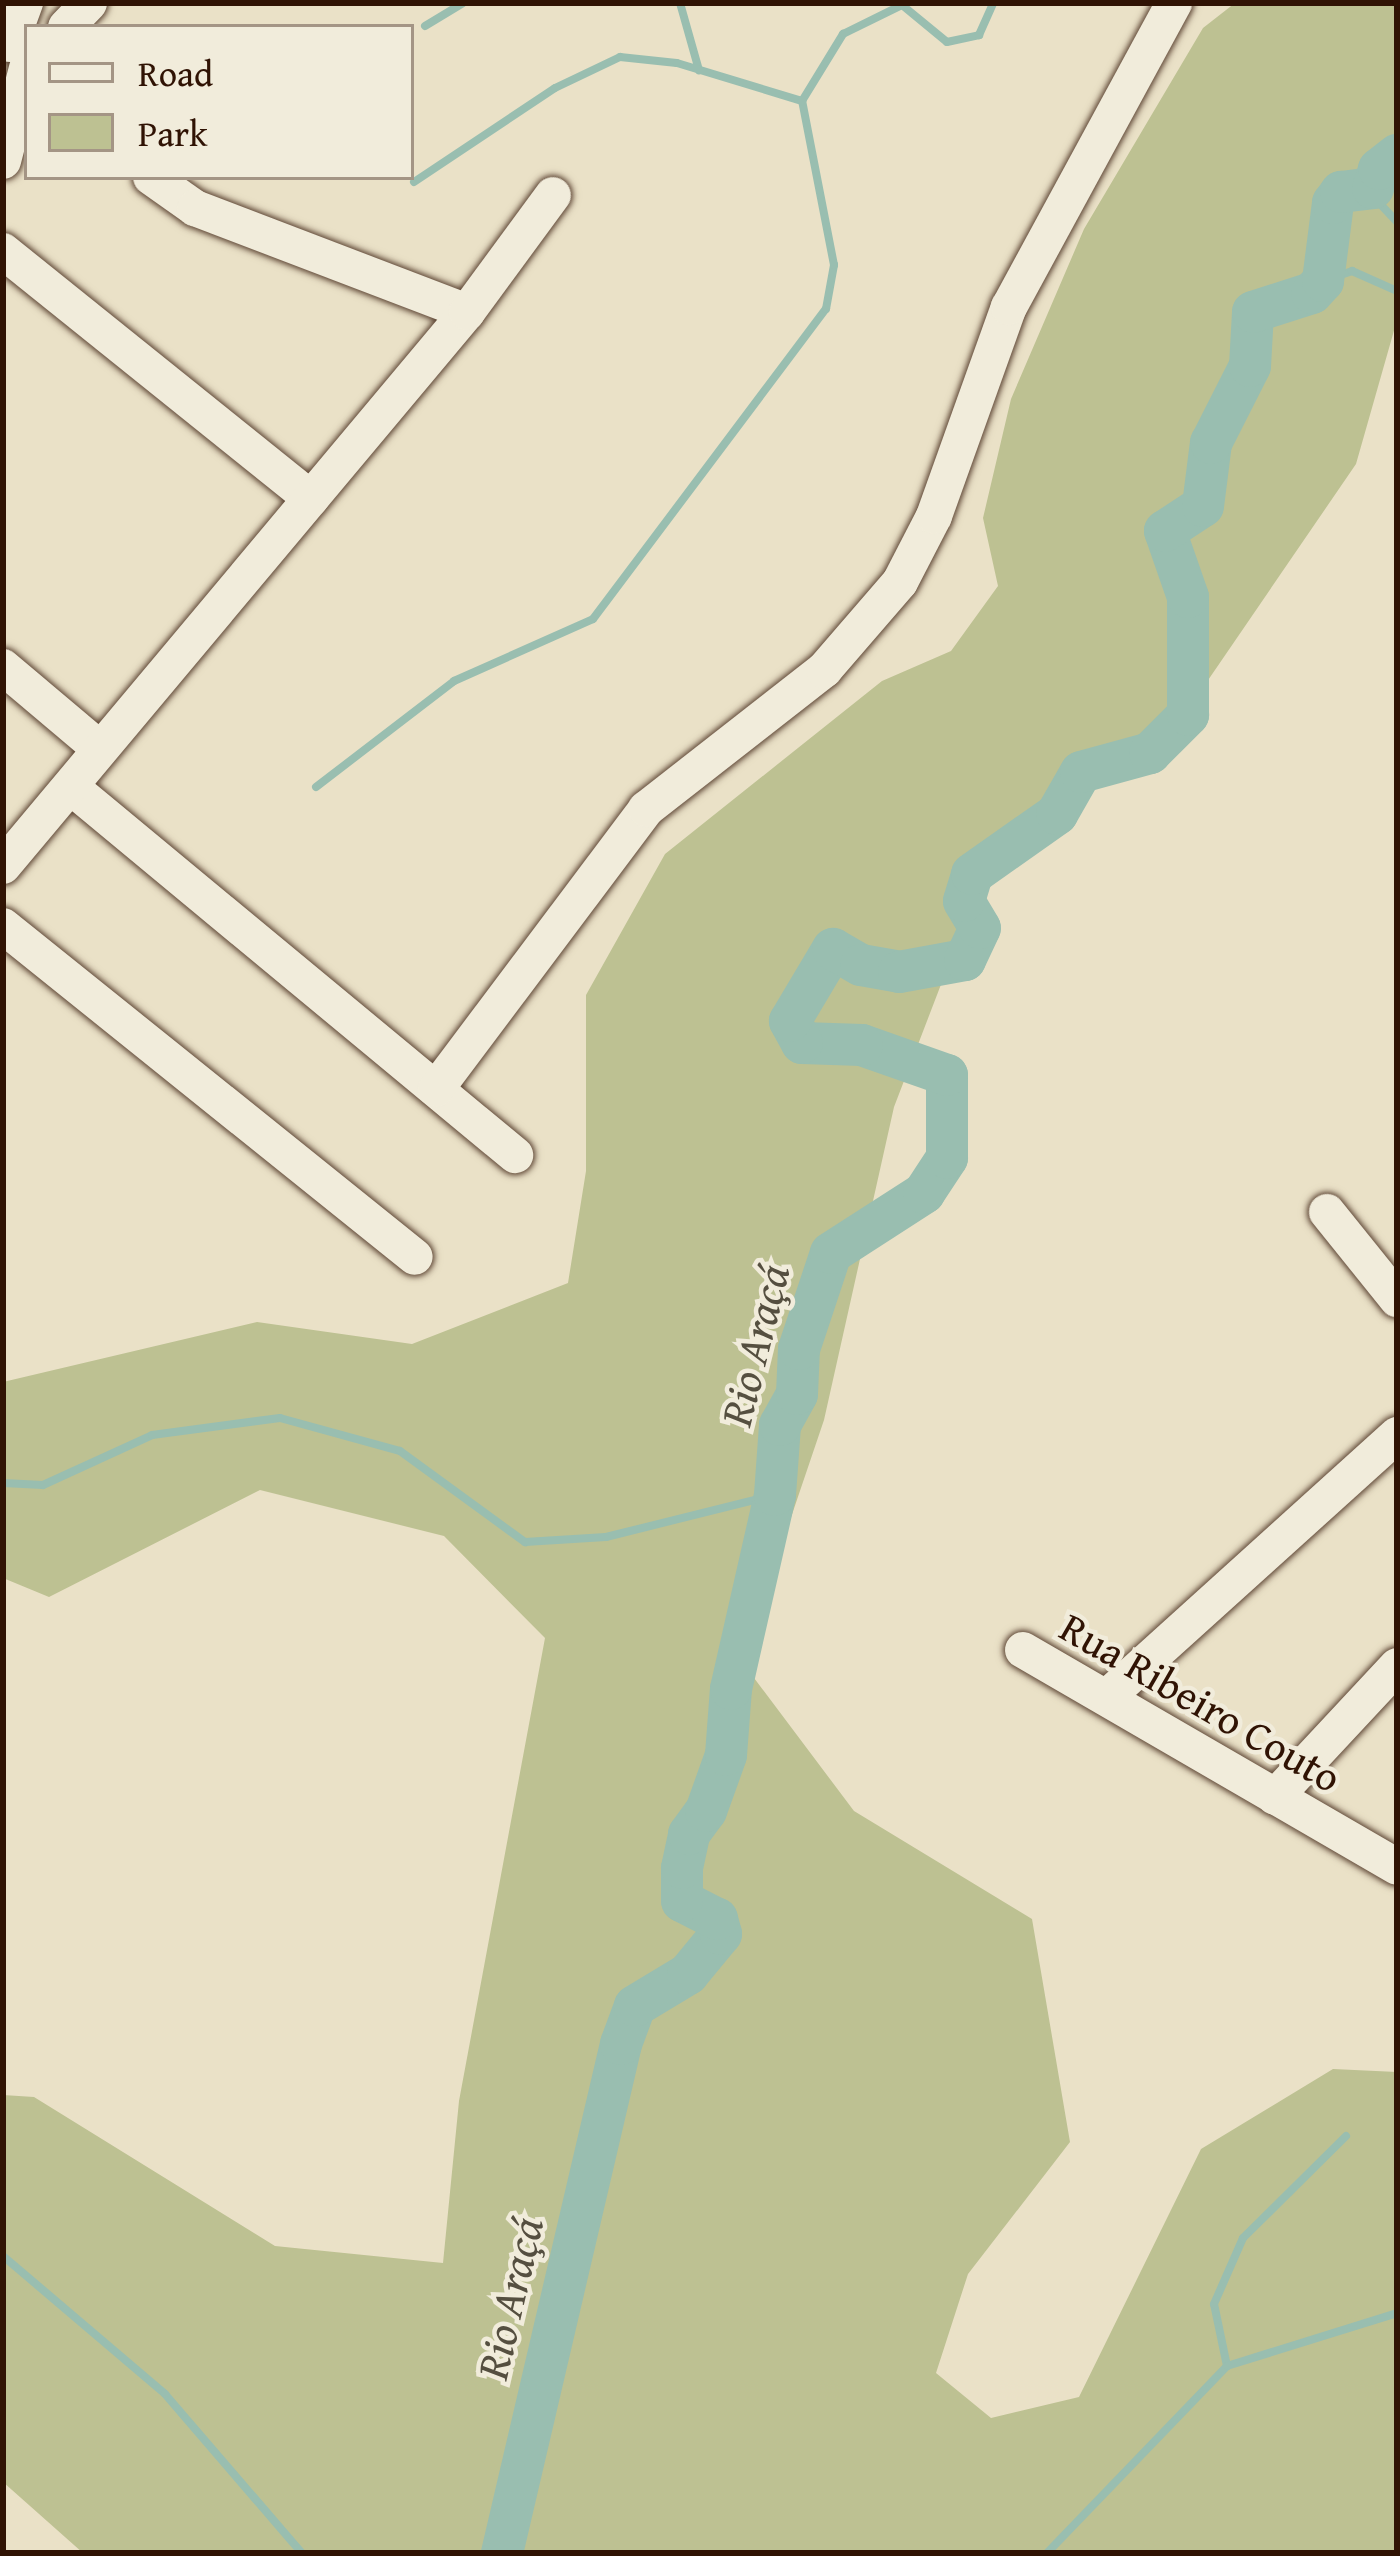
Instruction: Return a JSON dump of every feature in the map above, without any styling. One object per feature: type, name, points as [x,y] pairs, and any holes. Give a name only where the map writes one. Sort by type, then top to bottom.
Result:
[{"type":"street","points":[[3,160],[26,3]]},
{"type":"street","points":[[436,1089],[646,809],[824,670],[900,582],[934,516],[1009,307],[1174,3]]},
{"type":"street","points":[[155,180],[195,208],[467,312]]},
{"type":"street","points":[[3,866],[467,312],[553,195]]},
{"type":"street","points":[[3,251],[311,499]]},
{"type":"street","points":[[3,667],[100,749]]},
{"type":"street","points":[[70,787],[515,1154]]},
{"type":"street","points":[[3,926],[415,1257]]},
{"type":"street","points":[[1327,1212],[1397,1299]]},
{"type":"street","points":[[1107,1697],[1397,1435]]},
{"type":"street","name":"Rua Ribeiro Couto","points":[[1023,1650],[1397,1867]]},
{"type":"street","points":[[1275,1797],[1397,1666]]},
{"type":"green space","points":[[1235,3],[1397,3],[1397,320],[1356,464],[1178,724],[993,849],[894,1107],[824,1420],[742,1662],[854,1811],[1032,1919],[1070,2142],[968,2274],[936,2373],[991,2418],[1079,2397],[1201,2149],[1333,2069],[1397,2072],[1397,2553],[83,2553],[3,2482],[3,2095],[34,2097],[275,2246],[443,2263],[459,2101],[545,1638],[444,1536],[260,1490],[49,1597],[3,1578],[3,1382],[257,1322],[412,1344],[568,1283],[586,1171],[586,995],[665,854],[882,681],[951,651],[998,586],[983,518],[1011,399],[1084,229],[1203,28]]},
{"type":"waterway","points":[[425,26],[463,3]]},
{"type":"waterway","points":[[680,3],[699,70]]},
{"type":"waterway","points":[[316,787],[454,681],[593,619],[826,309],[834,265],[802,101],[843,34],[902,5],[947,42],[979,35],[993,3]]},
{"type":"waterway","points":[[414,182],[555,88],[620,57],[677,63],[802,101]]},
{"type":"waterway","name":"Rio Araçá","points":[[502,2553],[621,2044],[635,2006],[688,1974],[721,1934],[717,1919],[682,1901],[682,1868],[689,1834],[706,1811],[726,1755],[731,1689],[775,1495],[780,1425],[797,1394],[799,1349],[831,1253],[924,1193],[947,1158],[947,1075],[862,1045],[802,1043],[790,1021],[833,949],[861,965],[899,972],[965,960],[980,928],[964,901],[972,874],[1057,814],[1081,772],[1150,753],[1188,715],[1188,597],[1165,531],[1203,506],[1211,443],[1250,366],[1253,312],[1312,293],[1323,281],[1333,203],[1341,192],[1373,188],[1379,169],[1397,155]]},
{"type":"waterway","points":[[1367,190],[1397,222]]},
{"type":"waterway","points":[[1323,281],[1352,271],[1397,291]]},
{"type":"waterway","points":[[3,1483],[43,1485],[152,1435],[280,1418],[400,1451],[525,1542],[606,1537],[775,1495]]},
{"type":"waterway","points":[[1227,2366],[1214,2304],[1243,2238],[1346,2136]]},
{"type":"waterway","points":[[3,2256],[165,2394],[302,2553]]},
{"type":"waterway","points":[[1047,2553],[1227,2366],[1397,2313]]}]
